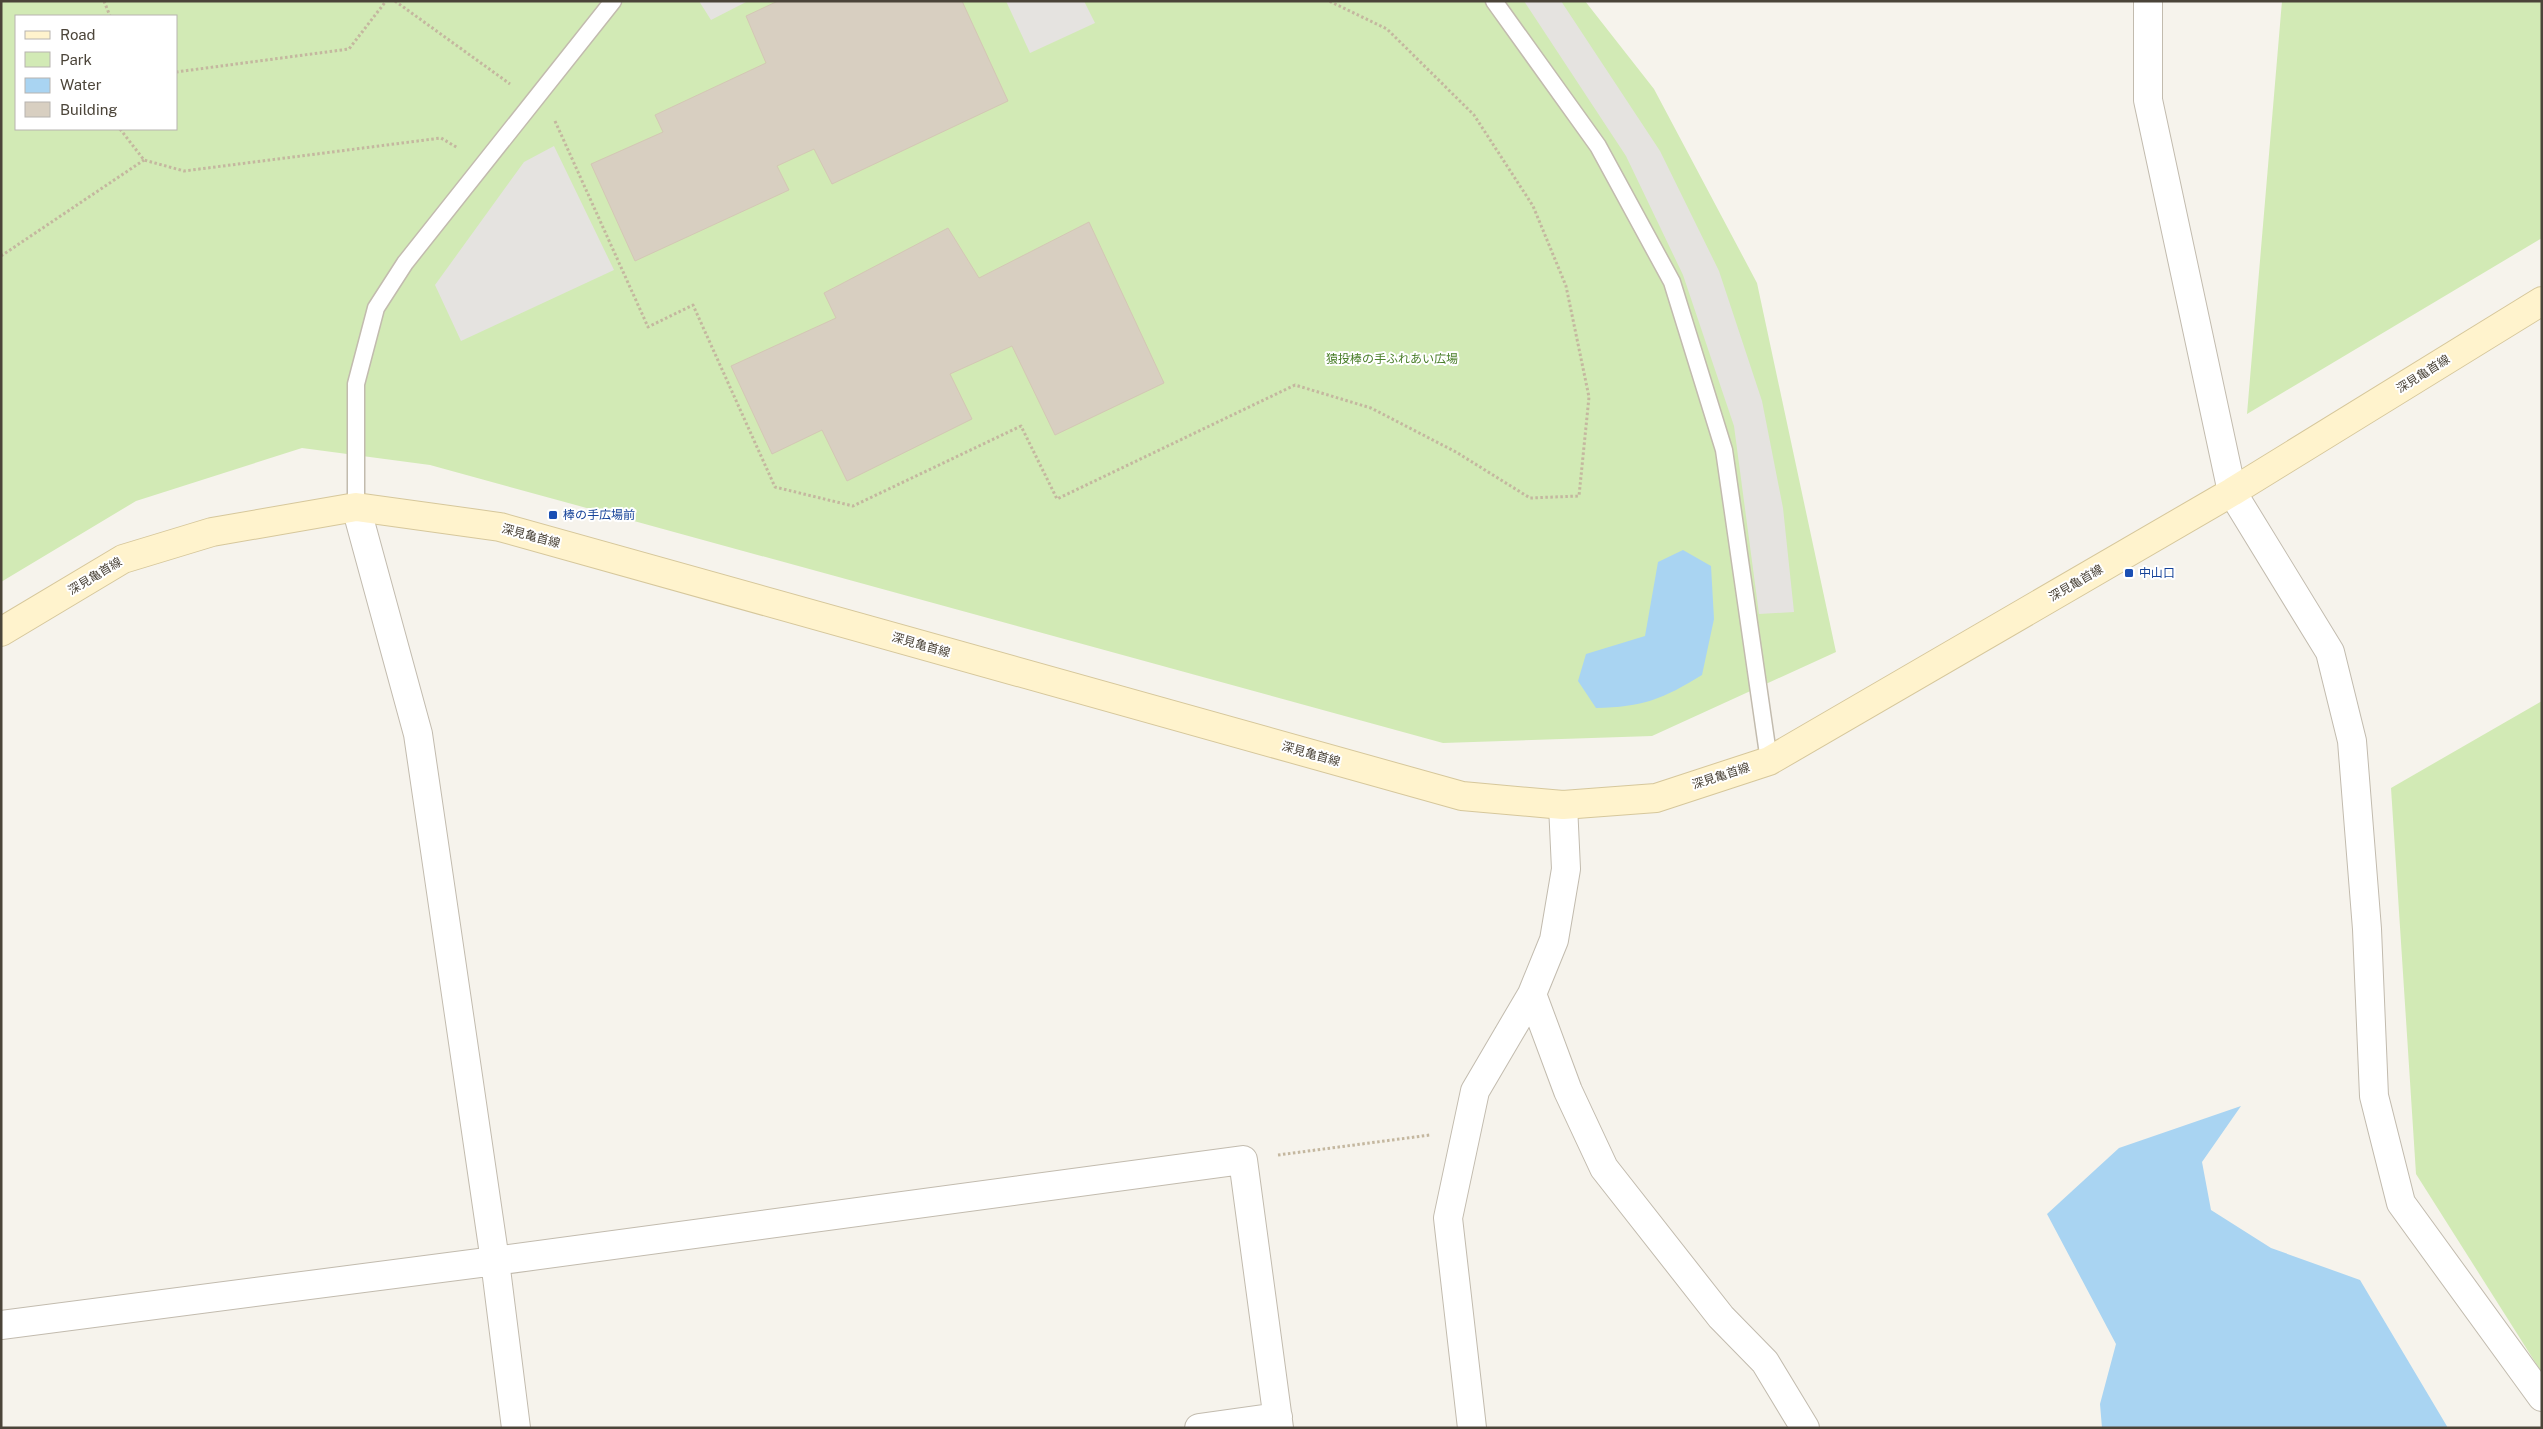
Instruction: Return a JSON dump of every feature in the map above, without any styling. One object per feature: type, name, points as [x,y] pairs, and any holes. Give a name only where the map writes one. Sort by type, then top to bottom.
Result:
[{"type":"main road","name":"深見亀首線","points":[[1,632],[123,558],[212,532],[356,507],[500,528],[1462,796],[1563,805],[1656,798],[1769,761],[2232,492],[2542,301]]},
{"type":"street","points":[[2148,1],[2148,100],[2232,492],[2330,652],[2352,742],[2367,929],[2374,1096],[2401,1203],[2542,1397]]},
{"type":"street","points":[[356,507],[418,734],[495,1261],[516,1428]]},
{"type":"street","points":[[1472,1428],[1448,1218],[1475,1091],[1532,994],[1554,940],[1566,869],[1563,805]]},
{"type":"street","points":[[1532,994],[1568,1091],[1604,1168],[1721,1317],[1765,1362],[1805,1428]]},
{"type":"street","points":[[1,1325],[495,1261],[1243,1160],[1279,1422],[1199,1428]]},
{"type":"lane","points":[[356,507],[356,384],[376,308],[405,263],[613,1]]},
{"type":"lane","points":[[1494,1],[1598,146],[1672,282],[1724,450],[1769,761]]},
{"type":"path","points":[[104,1],[110,15]]},
{"type":"path","points":[[178,72],[350,49],[386,1]]},
{"type":"path","points":[[395,1],[534,101],[558,124],[648,327],[693,305],[775,486],[853,506],[1021,426],[1057,499],[1295,386],[1370,408],[1456,452],[1530,498],[1579,496],[1589,397],[1566,286],[1533,206],[1474,115],[1387,30],[1329,1]]},
{"type":"path","points":[[121,130],[144,160],[184,172],[440,138],[484,164]]},
{"type":"path","points":[[1,256],[144,160]]},
{"type":"path","points":[[1243,1160],[1466,1130]]},
{"type":"green space","name":"猿投棒の手ふれあい広場","points":[[1,1],[1585,1],[1654,89],[1757,283],[1836,652],[1652,736],[1443,743],[430,465],[302,448],[136,501],[1,582]]},
{"type":"green space","points":[[2282,1],[2542,1],[2542,238],[2247,414]]},
{"type":"green space","points":[[2542,701],[2542,1373],[2416,1174],[2391,788]]},
{"type":"shaded area","points":[[699,1],[748,1],[711,20]]},
{"type":"shaded area","points":[[1006,1],[1084,1],[1095,23],[1030,53]]},
{"type":"shaded area","points":[[1524,1],[1561,1],[1660,151],[1719,271],[1762,401],[1783,508],[1794,612],[1759,614],[1734,426],[1683,275],[1626,156]]},
{"type":"shaded area","points":[[554,146],[614,270],[461,341],[435,285],[524,162]]},
{"type":"water","points":[[1683,550],[1711,566],[1714,619],[1702,675],[1664,696],[1652,700],[1627,706],[1596,708],[1578,681],[1586,654],[1645,636],[1658,562]]},
{"type":"water","points":[[2241,1106],[2202,1162],[2211,1210],[2271,1248],[2360,1280],[2448,1428],[2102,1428],[2100,1404],[2116,1344],[2047,1214],[2119,1148]]},
{"type":"building","points":[[778,1],[962,1],[1008,101],[832,184],[814,149],[777,166],[789,190],[635,261],[591,164],[663,132],[655,115],[766,63],[746,16]]},
{"type":"building","points":[[1089,222],[1164,383],[1055,435],[1012,346],[950,374],[972,419],[847,481],[822,430],[772,454],[731,366],[836,318],[824,293],[948,228],[979,278]]},
{"type":"place","name":"棒の手広場前","points":[[553,515]]},
{"type":"place","name":"中山口","points":[[2129,573]]}]
